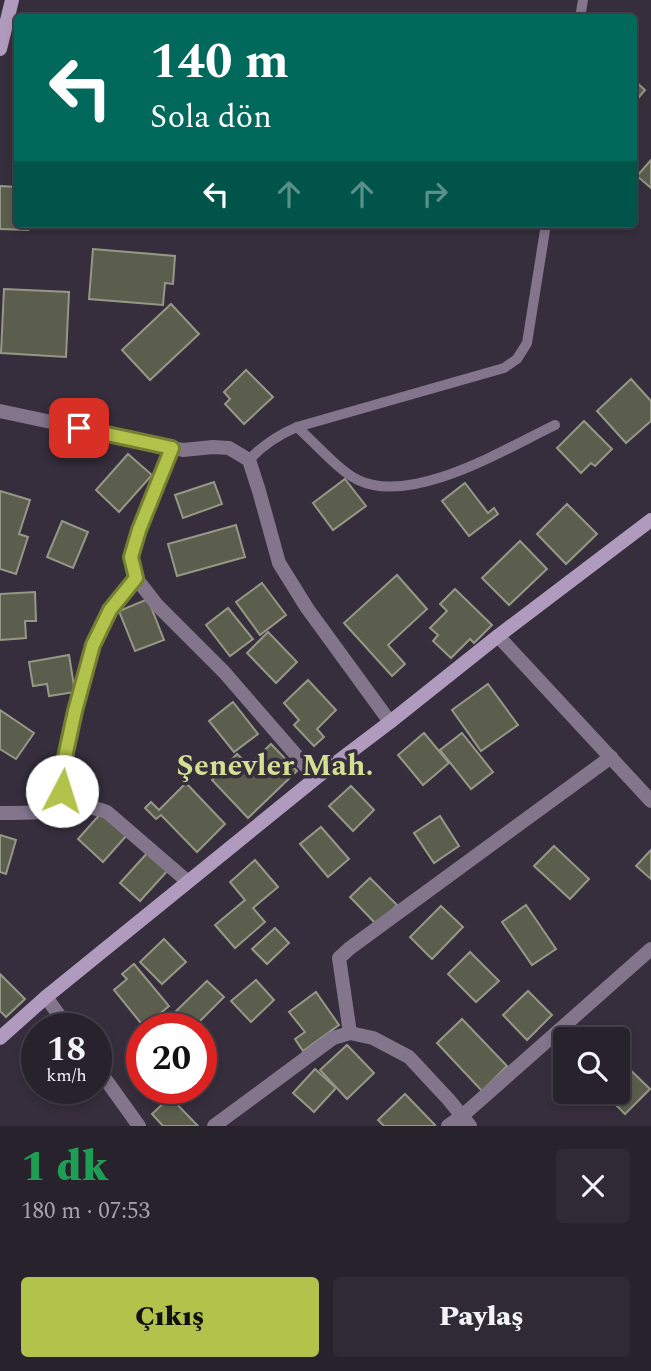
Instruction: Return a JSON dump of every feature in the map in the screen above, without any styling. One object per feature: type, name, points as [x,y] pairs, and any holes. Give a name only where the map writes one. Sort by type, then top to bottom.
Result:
[{"type":"street","points":[[0,49],[12,0]]},
{"type":"street","points":[[0,411],[183,450],[229,448],[249,460],[279,562],[307,608],[390,722]]},
{"type":"street","points":[[172,448],[131,557],[136,578],[157,605],[224,672],[316,778]]},
{"type":"street","points":[[0,1038],[46,997],[316,778],[651,520]]},
{"type":"street","points":[[498,636],[651,801]]},
{"type":"street","points":[[350,1033],[339,958],[611,757]]},
{"type":"street","points":[[0,813],[88,806],[107,812],[187,881]]},
{"type":"street","points":[[448,1126],[466,1121],[651,949]]},
{"type":"street","points":[[46,997],[58,1013]]},
{"type":"street","points":[[214,1126],[332,1038],[350,1033],[373,1038],[409,1058],[466,1121]]},
{"type":"street","points":[[112,1088],[139,1126]]},
{"type":"lane","points":[[249,460],[275,437],[297,427],[511,364],[523,352],[530,333],[545,228]]},
{"type":"lane","points":[[297,427],[349,476],[370,485],[390,487],[437,479],[460,471],[555,425]]},
{"type":"lane","points":[[66,808],[62,791],[62,771],[93,645],[110,610],[136,578]]},
{"type":"building","points":[[637,83],[645,90],[637,99]]},
{"type":"building","points":[[651,160],[651,188],[637,176]]},
{"type":"building","points":[[0,186],[14,187],[14,228],[28,230],[0,229]]},
{"type":"building","points":[[93,249],[175,256],[173,284],[165,283],[163,305],[89,299]]},
{"type":"building","points":[[4,289],[69,292],[66,357],[1,353]]},
{"type":"building","points":[[171,304],[199,334],[150,380],[122,350]]},
{"type":"building","points":[[246,370],[273,397],[244,424],[225,404],[230,399],[224,392]]},
{"type":"building","points":[[631,379],[651,401],[651,421],[626,443],[597,411]]},
{"type":"building","points":[[584,421],[612,449],[595,466],[591,463],[581,473],[557,448]]},
{"type":"building","points":[[128,454],[152,475],[119,512],[96,490]]},
{"type":"building","points":[[345,479],[366,506],[333,530],[313,503]]},
{"type":"building","points":[[214,482],[222,504],[183,518],[175,495]]},
{"type":"building","points":[[465,483],[488,513],[494,508],[498,514],[469,536],[442,501]]},
{"type":"building","points":[[0,491],[30,500],[19,534],[28,537],[16,574],[0,569]]},
{"type":"building","points":[[567,504],[597,534],[566,564],[537,534]]},
{"type":"building","points":[[62,521],[88,532],[73,568],[47,557]]},
{"type":"building","points":[[236,525],[245,557],[177,576],[168,544]]},
{"type":"building","points":[[520,541],[547,569],[509,605],[482,578]]},
{"type":"building","points":[[397,575],[427,609],[388,645],[405,664],[392,676],[344,623]]},
{"type":"building","points":[[262,583],[286,615],[260,635],[236,602]]},
{"type":"building","points":[[455,589],[492,625],[474,643],[470,639],[451,658],[433,641],[438,635],[430,628],[447,611],[440,604]]},
{"type":"building","points":[[35,592],[36,621],[25,621],[26,638],[0,640],[0,594]]},
{"type":"building","points":[[148,599],[164,640],[135,651],[119,611]]},
{"type":"building","points":[[228,608],[253,639],[230,656],[206,625]]},
{"type":"building","points":[[268,632],[297,662],[276,683],[247,653]]},
{"type":"building","points":[[69,655],[75,692],[49,696],[47,684],[33,686],[29,662]]},
{"type":"building","points":[[308,680],[336,710],[317,729],[324,737],[314,746],[294,725],[299,720],[284,703]]},
{"type":"building","points":[[488,684],[518,725],[481,751],[452,710]]},
{"type":"building","points":[[233,702],[258,734],[234,752],[209,721]]},
{"type":"building","points":[[0,710],[34,733],[16,759],[0,749]]},
{"type":"building","points":[[424,733],[449,763],[423,785],[398,755]]},
{"type":"building","points":[[462,733],[493,772],[471,789],[440,750]]},
{"type":"building","points":[[271,744],[297,771],[248,818],[212,780],[237,754],[249,765]]},
{"type":"building","points":[[186,783],[225,824],[197,852],[161,815],[156,819],[145,808],[151,802],[159,810]]},
{"type":"building","points":[[351,786],[374,810],[353,831],[329,806]]},
{"type":"building","points":[[102,812],[127,835],[103,862],[78,839]]},
{"type":"building","points":[[440,816],[459,846],[434,863],[414,833]]},
{"type":"building","points":[[321,827],[349,859],[328,877],[300,844]]},
{"type":"building","points":[[0,835],[16,840],[6,874],[0,872]]},
{"type":"building","points":[[554,846],[589,879],[570,899],[534,866]]},
{"type":"building","points":[[651,850],[651,879],[636,866]]},
{"type":"building","points":[[149,851],[169,869],[140,901],[120,883]]},
{"type":"building","points":[[255,860],[278,887],[253,908],[265,922],[235,948],[215,925],[245,900],[230,882]]},
{"type":"building","points":[[370,878],[397,905],[377,925],[350,897]]},
{"type":"building","points":[[526,905],[556,949],[532,965],[502,922]]},
{"type":"building","points":[[441,906],[463,927],[432,959],[410,937]]},
{"type":"building","points":[[275,928],[289,943],[267,964],[252,949]]},
{"type":"building","points":[[164,939],[186,962],[162,984],[140,962]]},
{"type":"building","points":[[470,952],[499,981],[476,1002],[448,974]]},
{"type":"building","points":[[134,964],[169,1006],[161,1013],[133,1013],[114,990],[127,979],[122,974]]},
{"type":"building","points":[[0,974],[25,999],[6,1017],[0,1011]]},
{"type":"building","points":[[256,980],[274,1000],[251,1022],[231,1001]]},
{"type":"building","points":[[207,981],[224,997],[208,1013],[174,1013]]},
{"type":"building","points":[[528,991],[552,1015],[527,1040],[503,1015]]},
{"type":"building","points":[[316,992],[339,1025],[303,1051],[295,1039],[305,1032],[289,1012]]},
{"type":"building","points":[[462,1019],[507,1066],[482,1091],[437,1043]]},
{"type":"building","points":[[347,1045],[374,1073],[347,1099],[320,1070]]},
{"type":"building","points":[[315,1069],[336,1088],[314,1112],[293,1093]]},
{"type":"building","points":[[630,1070],[650,1089],[625,1114],[615,1104],[630,1104]]},
{"type":"building","points":[[405,1094],[435,1125],[384,1126],[378,1120]]},
{"type":"building","points":[[163,1104],[177,1104],[198,1126],[163,1126],[152,1114]]},
{"type":"district","name":"Şenevler Mah.","points":[[275,766]]},
{"type":"route","points":[[62,791],[62,771],[93,645],[110,610],[136,578],[131,557],[172,448],[79,428]]}]
